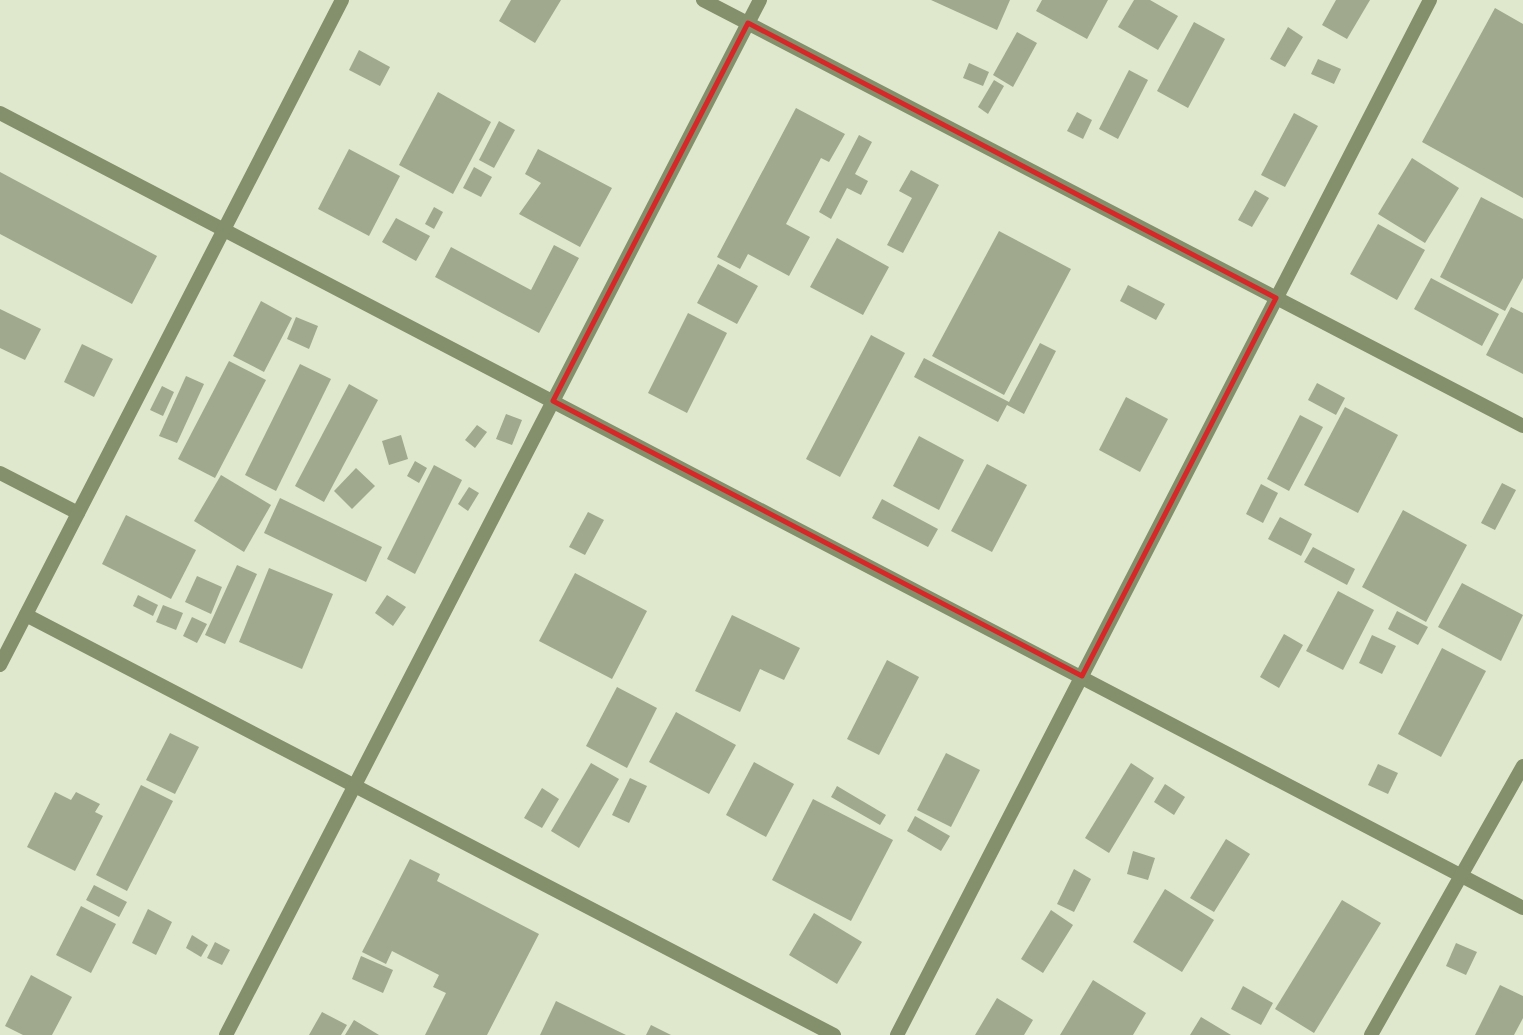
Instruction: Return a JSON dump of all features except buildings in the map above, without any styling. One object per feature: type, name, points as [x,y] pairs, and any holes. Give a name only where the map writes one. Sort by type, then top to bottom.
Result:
[{"type":"street","points":[[0,665],[342,0]]},
{"type":"street","points":[[703,0],[1523,426]]},
{"type":"street","points":[[226,1035],[760,0]]},
{"type":"street","points":[[897,1035],[1430,0]]},
{"type":"street","points":[[0,113],[1523,908]]},
{"type":"street","points":[[0,473],[78,513]]},
{"type":"street","points":[[26,615],[834,1035]]},
{"type":"street","points":[[1371,1035],[1523,766]]},
{"type":"highlighted area","points":[[748,23],[1276,298],[1082,676],[553,401]]}]
